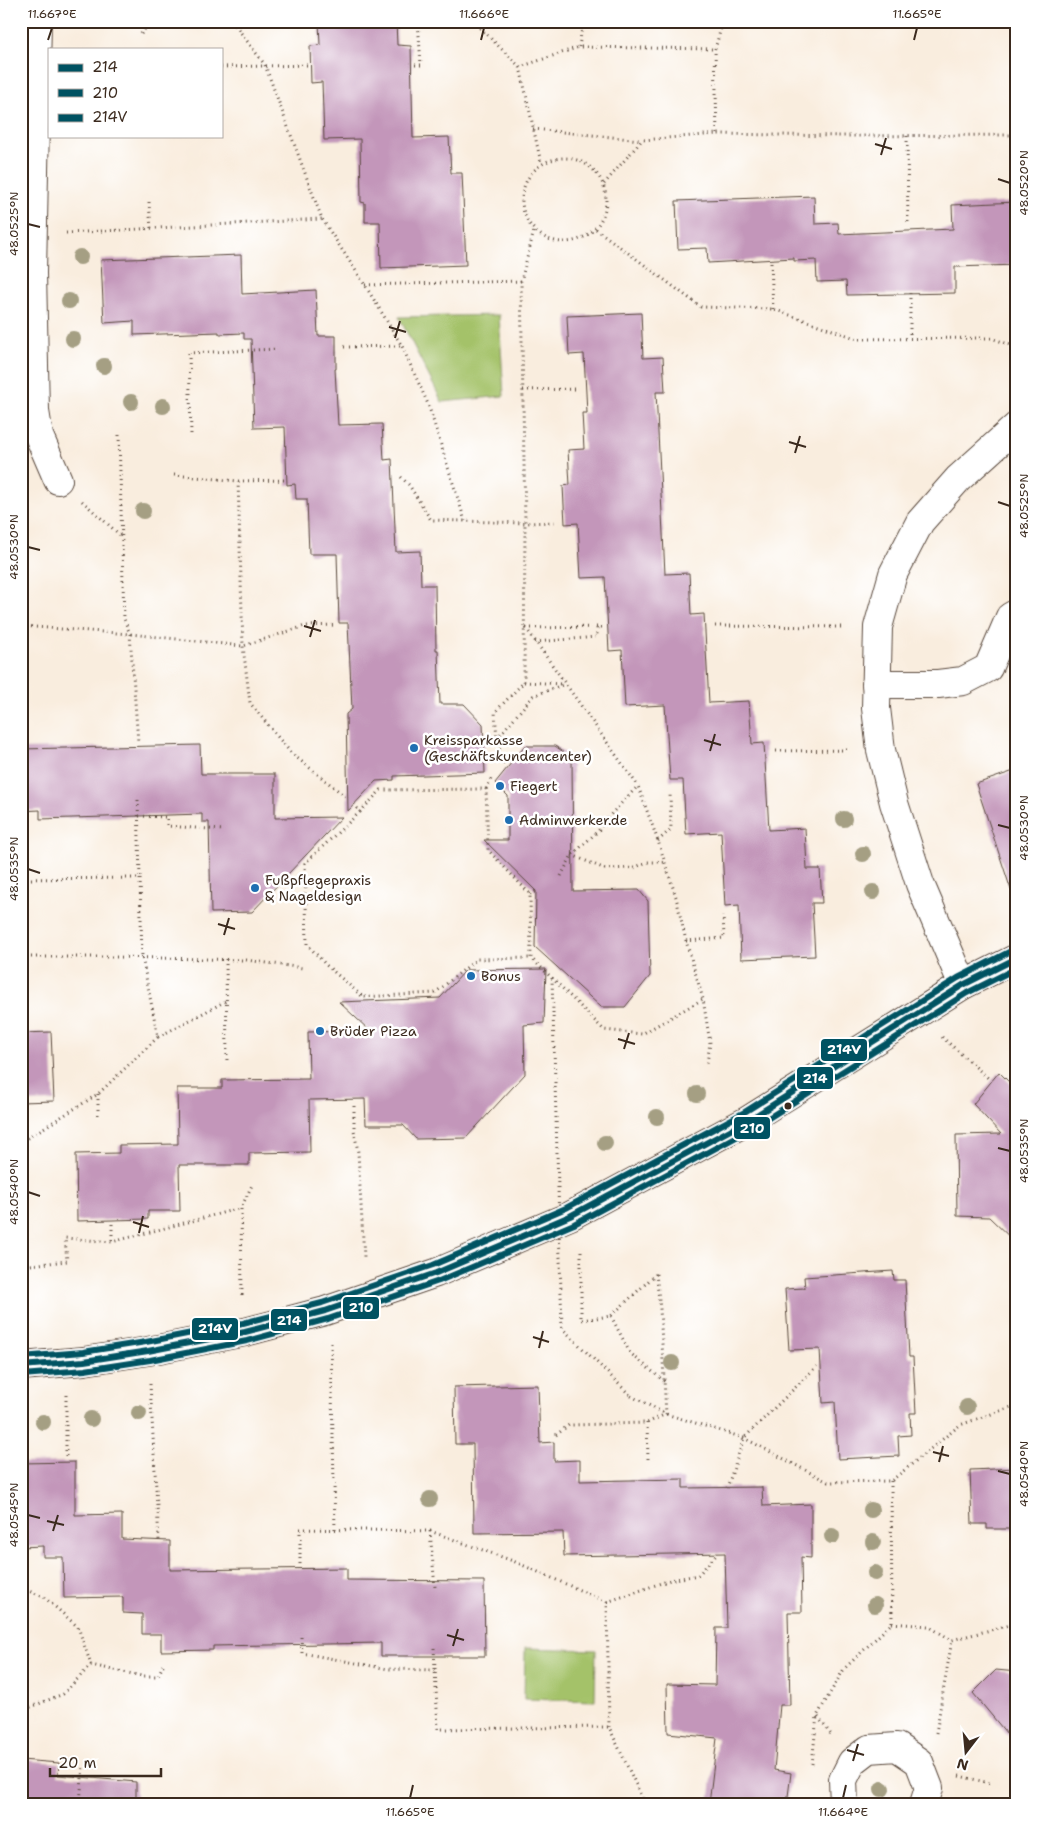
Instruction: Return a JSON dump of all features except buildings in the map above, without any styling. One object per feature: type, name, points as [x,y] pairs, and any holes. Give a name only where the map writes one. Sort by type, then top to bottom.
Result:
[{"type":"street","points":[[37,21],[32,234],[35,411],[39,436],[58,480]]},
{"type":"street","points":[[963,985],[920,884],[894,804],[881,750],[876,708],[878,627],[893,574],[920,522],[958,479],[1017,426]]},
{"type":"street","points":[[876,684],[938,684],[963,681],[988,668],[1010,617],[1017,612]]},
{"type":"street","points":[[21,1366],[84,1361],[245,1332],[325,1311],[436,1273],[570,1216],[747,1121],[963,985],[1017,958]]},
{"type":"street","points":[[844,1804],[843,1780],[852,1762],[869,1749],[897,1747],[919,1762],[929,1788],[924,1804]]},
{"type":"path","points":[[141,34],[151,21]]},
{"type":"path","points":[[232,21],[265,65],[322,219],[366,285],[402,346],[428,404],[465,521]]},
{"type":"path","points":[[415,66],[421,65],[418,21]]},
{"type":"path","points":[[473,21],[520,66],[541,163]]},
{"type":"path","points":[[579,47],[583,21]]},
{"type":"path","points":[[717,134],[715,49],[723,21]]},
{"type":"path","points":[[520,66],[579,47],[715,49]]},
{"type":"path","points":[[222,67],[309,65]]},
{"type":"path","points":[[533,129],[642,140],[717,134],[1017,135]]},
{"type":"path","points":[[907,136],[908,226]]},
{"type":"path","points":[[604,184],[642,140]]},
{"type":"path","points":[[564,157],[586,163],[604,184],[607,205],[596,229],[578,241],[561,243],[534,232],[522,210],[527,177],[541,163],[564,157]]},
{"type":"path","points":[[149,202],[151,229]]},
{"type":"path","points":[[32,234],[322,219]]},
{"type":"path","points":[[596,229],[701,307],[773,309],[858,339],[991,338],[1017,347]]},
{"type":"path","points":[[503,764],[497,738],[495,712],[524,682],[526,628],[521,281],[534,232]]},
{"type":"path","points":[[771,263],[773,309]]},
{"type":"path","points":[[366,285],[521,281]]},
{"type":"path","points":[[910,293],[910,338]]},
{"type":"path","points":[[344,347],[402,346]]},
{"type":"path","points":[[191,434],[189,353],[278,349]]},
{"type":"path","points":[[523,390],[578,389]]},
{"type":"path","points":[[119,435],[124,619],[130,634],[138,742]]},
{"type":"path","points":[[174,475],[238,481],[286,480]]},
{"type":"path","points":[[401,477],[431,520],[555,522]]},
{"type":"path","points":[[58,480],[121,535]]},
{"type":"path","points":[[238,481],[243,646],[250,702],[291,753],[345,796]]},
{"type":"path","points":[[21,626],[130,634],[243,646],[304,626],[336,624]]},
{"type":"path","points":[[715,626],[878,627]]},
{"type":"path","points":[[535,642],[597,638],[597,627]]},
{"type":"path","points":[[526,628],[604,627]]},
{"type":"path","points":[[526,628],[638,786],[676,897],[686,941],[703,999],[710,1043],[707,1063]]},
{"type":"path","points":[[524,682],[565,684]]},
{"type":"path","points":[[497,738],[533,696],[565,684]]},
{"type":"path","points":[[776,751],[881,750]]},
{"type":"path","points":[[491,779],[486,789],[488,850],[530,894],[531,958]]},
{"type":"path","points":[[561,876],[572,855],[598,831],[612,812],[638,786]]},
{"type":"path","points":[[486,789],[381,790],[305,863],[307,944],[326,965],[363,997],[435,993],[477,959],[531,958],[604,1030],[642,1034],[703,999]]},
{"type":"path","points":[[658,841],[671,829],[670,792]]},
{"type":"path","points":[[138,800],[142,957],[158,1037]]},
{"type":"path","points":[[354,804],[360,812]]},
{"type":"path","points":[[139,816],[167,817],[167,826],[223,830]]},
{"type":"path","points":[[572,855],[604,869],[634,868],[647,862],[665,862]]},
{"type":"path","points":[[21,879],[140,878]]},
{"type":"path","points":[[530,894],[536,891]]},
{"type":"path","points":[[686,941],[724,938],[723,914]]},
{"type":"path","points":[[21,957],[226,959],[257,961],[303,968]]},
{"type":"path","points":[[226,959],[227,1063]]},
{"type":"path","points":[[320,966],[326,965]]},
{"type":"path","points":[[552,978],[562,1328],[631,1396],[666,1414],[744,1438],[828,1482],[891,1480],[960,1425],[1017,1405]]},
{"type":"path","points":[[21,1142],[98,1094],[158,1037],[226,1001]]},
{"type":"path","points":[[922,1011],[943,1039],[988,1078]]},
{"type":"path","points":[[98,1094],[98,1118]]},
{"type":"path","points":[[354,1106],[354,1130],[358,1152],[364,1257]]},
{"type":"path","points":[[242,1296],[241,1208],[253,1183]]},
{"type":"path","points":[[21,1266],[67,1261],[65,1238],[112,1242],[241,1208]]},
{"type":"path","points":[[112,1224],[112,1242]]},
{"type":"path","points":[[581,1251],[581,1320],[611,1316],[656,1274],[660,1308],[666,1414]]},
{"type":"path","points":[[611,1316],[630,1353],[665,1383]]},
{"type":"path","points":[[331,1360],[335,1530]]},
{"type":"path","points":[[727,1488],[744,1438],[817,1366]]},
{"type":"path","points":[[150,1383],[159,1540]]},
{"type":"path","points":[[66,1394],[66,1456]]},
{"type":"path","points":[[556,1435],[569,1425],[647,1423],[666,1414]]},
{"type":"path","points":[[647,1423],[648,1459]]},
{"type":"path","points":[[891,1480],[892,1624]]},
{"type":"path","points":[[300,1569],[300,1528],[430,1531],[513,1561],[607,1602],[670,1580],[698,1575],[718,1553]]},
{"type":"path","points":[[430,1531],[434,1587]]},
{"type":"path","points":[[21,1588],[44,1597],[78,1627],[91,1665]]},
{"type":"path","points":[[607,1602],[609,1727],[645,1804]]},
{"type":"path","points":[[811,1770],[817,1716],[844,1669],[892,1624],[928,1626],[952,1640],[1017,1623]]},
{"type":"path","points":[[301,1637],[302,1653],[388,1669],[435,1670]]},
{"type":"path","points":[[919,1762],[932,1758],[952,1640]]},
{"type":"path","points":[[434,1648],[438,1729],[609,1727]]},
{"type":"path","points":[[91,1665],[142,1676],[158,1676],[164,1662]]},
{"type":"path","points":[[21,1711],[63,1694],[91,1665]]},
{"type":"path","points":[[80,1804],[84,1765]]},
{"type":"path","points":[[960,1776],[990,1782]]},
{"type":"green space","points":[[499,315],[504,396],[442,402],[399,317]]},
{"type":"green space","points":[[525,1648],[596,1650],[595,1701],[524,1699]]},
{"type":"transit line","name":"214V","points":[[21,1357],[83,1352],[243,1323],[322,1303],[433,1265],[566,1208],[743,1113],[958,978],[1013,950]]},
{"type":"transit line","name":"214","points":[[21,1366],[84,1361],[148,1351],[245,1332],[325,1311],[436,1273],[570,1216],[747,1121],[963,985],[1017,958]]},
{"type":"transit line","name":"210","points":[[22,1375],[85,1370],[150,1360],[247,1341],[328,1319],[439,1281],[574,1224],[751,1129],[967,993],[1017,968]]},
{"type":"place","name":"Kreissparkasse (Geschäftskundencenter)","points":[[414,748]]},
{"type":"place","name":"Fiegert","points":[[500,786]]},
{"type":"place","name":"Adminwerker.de","points":[[509,820]]},
{"type":"place","name":"Fußpflegepraxis & Nageldesign","points":[[255,888]]},
{"type":"place","name":"Bonus","points":[[471,976]]},
{"type":"place","name":"Brüder Pizza","points":[[320,1031]]}]
